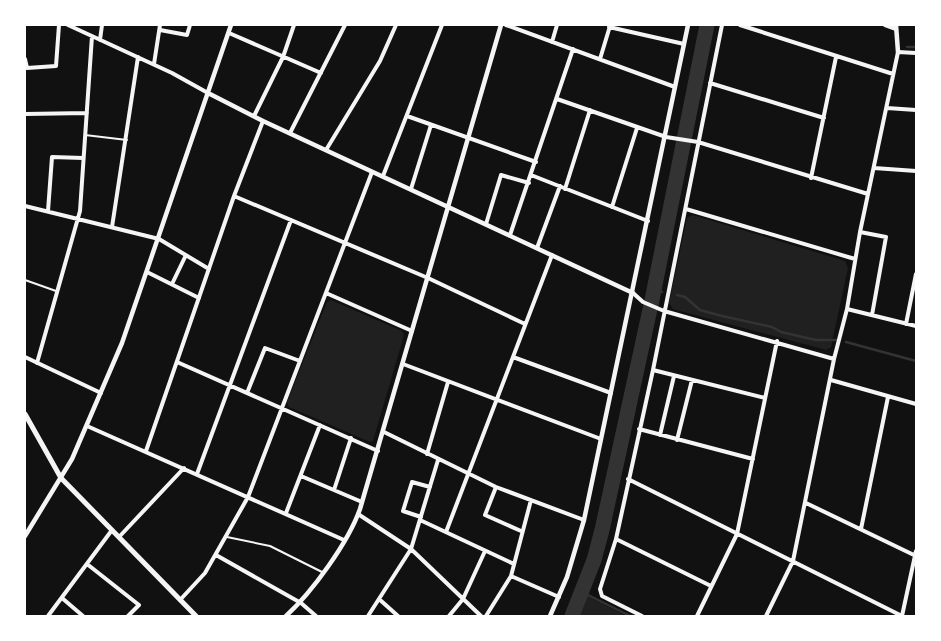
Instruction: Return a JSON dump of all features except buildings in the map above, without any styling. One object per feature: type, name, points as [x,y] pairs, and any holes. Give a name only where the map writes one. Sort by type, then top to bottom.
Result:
[{"type":"main road","points":[[25,414],[62,478],[196,616]]},
{"type":"street","points":[[25,59],[27,68],[56,66],[59,25]]},
{"type":"street","points":[[68,25],[154,64],[263,121],[633,293],[643,302],[663,310],[834,359]]},
{"type":"street","points":[[100,40],[102,25]]},
{"type":"street","points":[[154,64],[160,27],[187,35],[190,25]]},
{"type":"street","points":[[25,536],[62,478],[101,393],[159,239],[231,25]]},
{"type":"street","points":[[254,116],[283,56],[294,25]]},
{"type":"street","points":[[290,133],[345,25]]},
{"type":"street","points":[[326,150],[380,61],[396,25]]},
{"type":"street","points":[[382,176],[442,25]]},
{"type":"street","points":[[286,616],[301,602],[344,540],[358,514],[384,432],[501,25]]},
{"type":"street","points":[[506,25],[675,87]]},
{"type":"street","points":[[552,42],[557,25]]},
{"type":"street","points":[[550,616],[560,597],[584,520],[667,137],[688,25]]},
{"type":"street","points":[[642,616],[602,596],[600,589],[616,539],[653,370],[663,310],[686,209],[722,25]]},
{"type":"street","points":[[740,25],[893,74]]},
{"type":"street","points":[[767,616],[793,561],[834,359],[847,309],[860,232],[898,52],[896,27],[885,25]]},
{"type":"street","points":[[600,59],[610,26],[684,44]]},
{"type":"street","points":[[228,33],[321,73]]},
{"type":"street","points":[[37,363],[78,220],[92,36]]},
{"type":"street","points":[[510,235],[573,50]]},
{"type":"street","points":[[898,52],[916,53]]},
{"type":"street","points":[[112,228],[127,140],[138,57]]},
{"type":"street","points":[[811,178],[836,57]]},
{"type":"street","points":[[710,83],[824,118]]},
{"type":"street","points":[[557,99],[637,128],[667,137],[698,142],[868,194]]},
{"type":"street","points":[[887,108],[916,110]]},
{"type":"street","points":[[565,188],[590,110]]},
{"type":"street","points":[[25,114],[87,113]]},
{"type":"street","points":[[407,116],[536,162]]},
{"type":"street","points":[[146,451],[234,196],[263,121]]},
{"type":"street","points":[[411,189],[431,125]]},
{"type":"street","points":[[612,207],[637,128]]},
{"type":"street","points":[[48,212],[52,157],[84,158]]},
{"type":"street","points":[[874,168],[916,172]]},
{"type":"street","points":[[180,600],[205,573],[248,497],[372,172]]},
{"type":"street","points":[[486,224],[501,175],[529,183]]},
{"type":"street","points":[[532,175],[648,221]]},
{"type":"street","points":[[537,248],[560,186]]},
{"type":"street","points":[[234,196],[428,278],[525,324]]},
{"type":"street","points":[[25,206],[159,239],[209,269]]},
{"type":"street","points":[[686,209],[855,259]]},
{"type":"street","points":[[197,474],[291,220]]},
{"type":"street","points":[[860,232],[886,238],[872,315]]},
{"type":"street","points":[[172,284],[186,256]]},
{"type":"street","points":[[446,532],[470,474],[552,256]]},
{"type":"street","points":[[147,272],[199,298]]},
{"type":"street","points":[[906,324],[916,274]]},
{"type":"street","points":[[326,294],[412,331]]},
{"type":"street","points":[[847,309],[916,326]]},
{"type":"street","points":[[696,616],[737,534],[777,342]]},
{"type":"street","points":[[248,393],[265,348],[300,361]]},
{"type":"street","points":[[25,357],[101,393]]},
{"type":"street","points":[[513,357],[610,393]]},
{"type":"street","points":[[177,362],[378,451]]},
{"type":"street","points":[[403,364],[601,438]]},
{"type":"street","points":[[653,370],[765,398]]},
{"type":"street","points":[[660,435],[674,376]]},
{"type":"street","points":[[677,440],[692,380]]},
{"type":"street","points":[[830,380],[916,404]]},
{"type":"street","points":[[426,454],[448,382]]},
{"type":"street","points":[[861,529],[888,397]]},
{"type":"street","points":[[286,513],[320,425]]},
{"type":"street","points":[[87,426],[344,540]]},
{"type":"street","points":[[639,429],[752,459]]},
{"type":"street","points":[[384,432],[438,460],[496,486],[584,520]]},
{"type":"street","points":[[334,490],[351,438]]},
{"type":"street","points":[[368,616],[410,550],[438,460]]},
{"type":"street","points":[[118,537],[184,468]]},
{"type":"street","points":[[301,476],[362,502]]},
{"type":"street","points":[[628,479],[902,616],[916,555],[806,503]]},
{"type":"street","points":[[430,487],[412,482],[403,511],[514,564]]},
{"type":"street","points":[[496,486],[485,515],[522,531]]},
{"type":"street","points":[[486,616],[511,576],[531,500]]},
{"type":"street","points":[[358,514],[410,550],[481,616]]},
{"type":"street","points":[[48,616],[112,530]]},
{"type":"street","points":[[616,539],[711,586]]},
{"type":"street","points":[[449,616],[463,599],[485,551]]},
{"type":"street","points":[[216,555],[301,602],[316,616]]},
{"type":"street","points":[[87,564],[139,605],[128,616]]},
{"type":"street","points":[[511,576],[560,597]]},
{"type":"street","points":[[62,598],[83,616]]},
{"type":"street","points":[[379,599],[398,616]]},
{"type":"lane","points":[[85,135],[127,140]]},
{"type":"lane","points":[[25,280],[57,292]]},
{"type":"lane","points":[[226,537],[270,546],[322,572]]},
{"type":"shaded area","points":[[693,215],[845,261],[848,268],[831,347],[826,350],[673,309],[669,303],[687,218]]},
{"type":"shaded area","points":[[331,300],[402,331],[404,335],[373,441],[370,442],[289,407],[287,402],[327,302]]},
{"type":"shaded area","points":[[587,596],[626,616],[580,616]]},
{"type":"waterway","points":[[572,616],[594,560],[602,530],[652,300],[707,25]]},
{"type":"waterway","points":[[907,47],[916,47]]},
{"type":"waterway","points":[[653,288],[662,292]]},
{"type":"waterway","points":[[677,295],[685,297],[700,310],[772,327],[781,332],[816,340],[837,340]]},
{"type":"waterway","points":[[846,342],[916,361]]},
{"type":"waterway","points":[[582,592],[630,616]]}]
